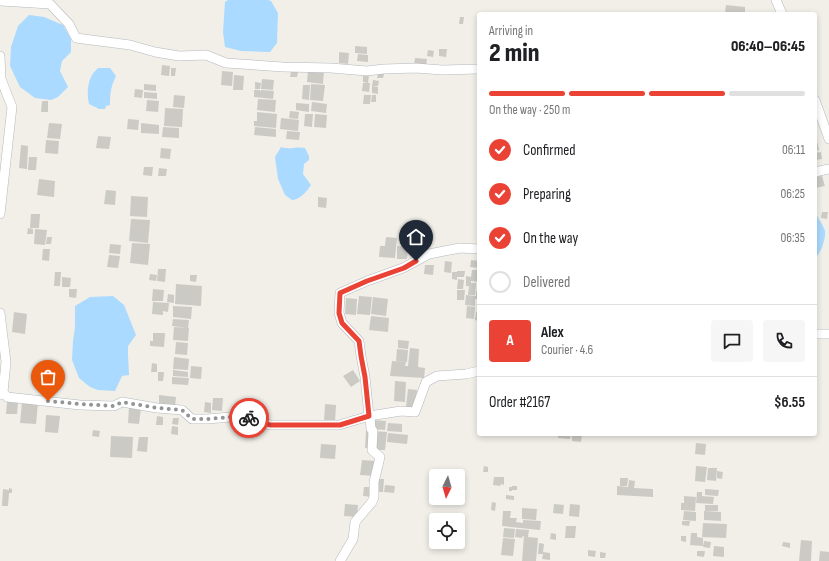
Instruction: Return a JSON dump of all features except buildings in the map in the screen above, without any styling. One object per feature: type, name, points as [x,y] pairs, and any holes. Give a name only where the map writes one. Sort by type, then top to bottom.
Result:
[{"type":"street","points":[[776,0],[781,12]]},
{"type":"street","points":[[0,10],[0,1],[50,4],[69,24],[76,38],[130,45],[155,52],[179,56],[206,55],[226,63],[367,71],[403,68],[442,70],[477,69]]},
{"type":"street","points":[[0,56],[1,79],[12,107],[0,214]]},
{"type":"street","points":[[817,106],[829,139]]},
{"type":"street","points":[[817,172],[829,169]]},
{"type":"street","points":[[340,561],[353,539],[355,522],[372,502],[374,497],[374,482],[380,457],[372,450],[373,431],[371,429],[359,341],[342,323],[339,313],[340,293],[367,281],[404,268],[429,254],[460,248],[477,249]]},
{"type":"street","points":[[0,313],[6,362],[1,393],[6,397],[114,406],[122,402],[157,408],[182,410],[192,419],[243,416],[270,425],[340,425],[369,416],[401,411],[414,412],[426,382],[437,376],[466,374],[477,371]]},
{"type":"street","points":[[817,334],[829,334]]},
{"type":"water","points":[[228,0],[271,1],[278,13],[277,43],[270,52],[241,51],[225,47],[223,32],[225,2]]},
{"type":"water","points":[[29,15],[44,17],[63,25],[71,39],[71,52],[62,61],[60,71],[68,87],[58,97],[51,100],[35,98],[20,87],[10,66],[11,47],[18,26]]},
{"type":"water","points":[[98,68],[110,68],[116,76],[111,90],[110,105],[106,106],[105,109],[99,109],[89,104],[88,101],[89,82],[92,74]]},
{"type":"water","points":[[281,147],[305,148],[309,156],[309,160],[304,164],[303,174],[311,185],[303,195],[295,200],[292,200],[285,195],[278,179],[275,157]]},
{"type":"water","points":[[817,216],[825,231],[824,242],[817,256]]},
{"type":"water","points":[[113,296],[124,305],[136,335],[128,346],[129,375],[122,376],[115,391],[98,390],[90,387],[79,378],[72,360],[75,306],[90,297]]},
{"type":"way so far","points":[[48,401],[114,406],[122,402],[157,408],[182,410],[192,419],[243,416],[249,418]]},
{"type":"route","points":[[249,418],[270,425],[340,425],[369,416],[359,341],[342,323],[339,313],[340,293],[367,281],[404,268],[416,261]]}]
